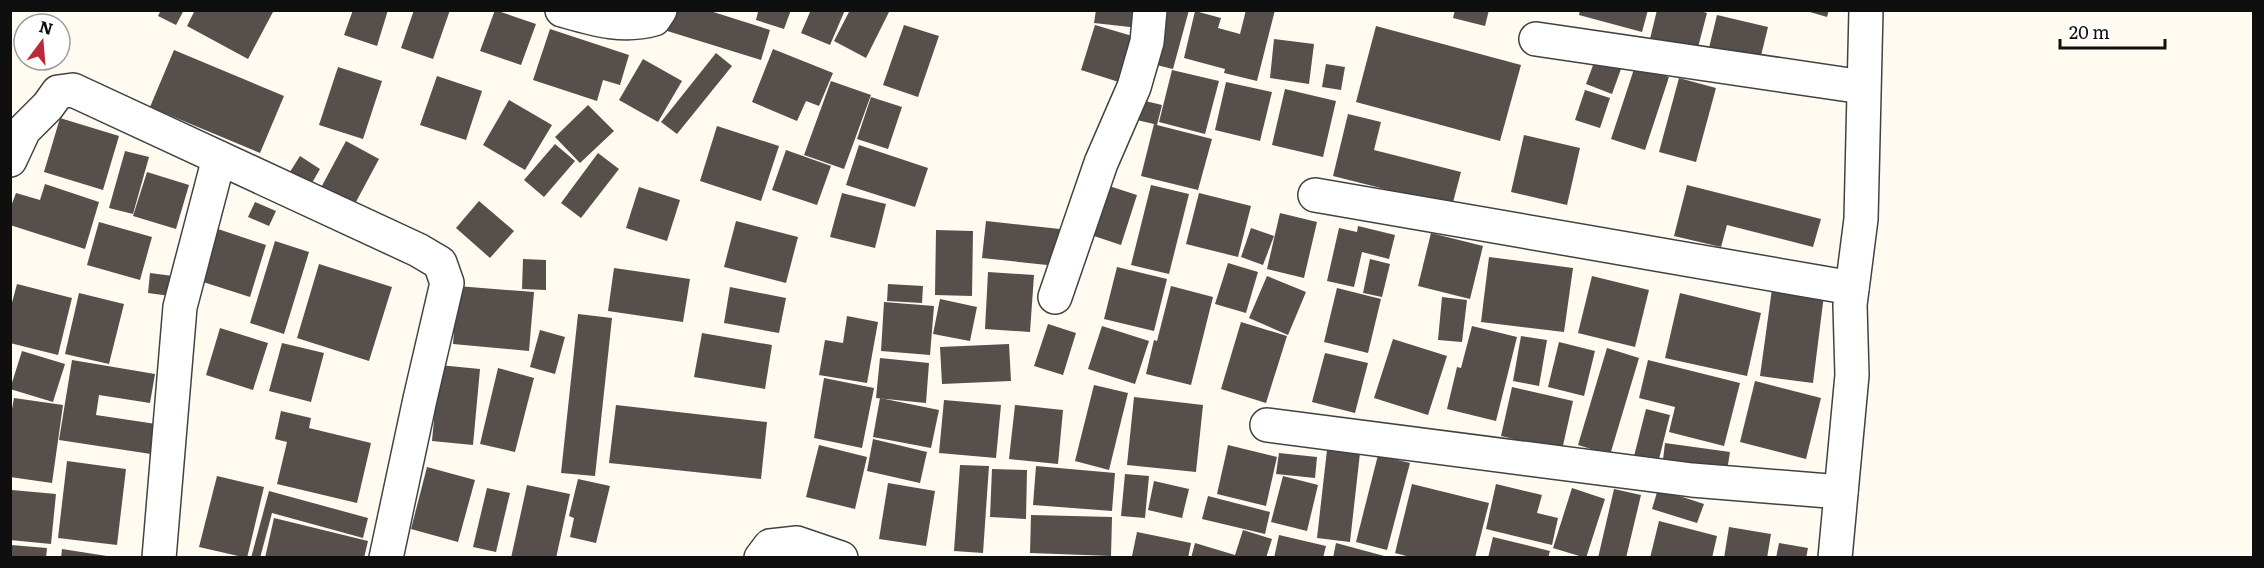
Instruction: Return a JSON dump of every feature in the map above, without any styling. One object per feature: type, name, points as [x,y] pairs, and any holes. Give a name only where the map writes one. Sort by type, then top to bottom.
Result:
[{"type":"street","points":[[562,10],[604,21],[636,24],[654,19],[660,10]]},
{"type":"street","points":[[1055,297],[1101,163],[1134,87],[1147,42],[1150,10]]},
{"type":"street","points":[[1835,558],[1852,375],[1850,305],[1861,219],[1866,10]]},
{"type":"street","points":[[1536,39],[1863,87]]},
{"type":"street","points":[[10,160],[24,130],[48,106],[58,92],[73,90],[418,250],[440,263],[447,283],[386,558]]},
{"type":"street","points":[[159,558],[180,307],[219,158]]},
{"type":"street","points":[[1315,195],[1852,288]]},
{"type":"street","points":[[1267,425],[1692,480],[1841,492]]},
{"type":"street","points":[[761,558],[770,546],[797,543],[841,558]]},
{"type":"building","points":[[161,10],[184,10],[176,25],[158,16]]},
{"type":"building","points":[[195,10],[274,10],[248,59],[187,26]]},
{"type":"building","points":[[353,10],[388,10],[377,46],[344,35]]},
{"type":"building","points":[[414,10],[450,10],[433,59],[401,48]]},
{"type":"building","points":[[495,10],[536,24],[521,65],[480,51]]},
{"type":"building","points":[[669,10],[707,10],[770,30],[761,60],[664,30]]},
{"type":"building","points":[[754,10],[791,10],[784,29],[756,20],[758,12]]},
{"type":"building","points":[[806,10],[845,10],[830,45],[801,33],[810,12]]},
{"type":"building","points":[[850,10],[890,10],[866,58],[834,41]]},
{"type":"building","points":[[1096,10],[1141,10],[1139,28],[1094,23]]},
{"type":"building","points":[[1158,10],[1189,10],[1173,69],[1144,62]]},
{"type":"building","points":[[1246,10],[1275,10],[1257,81],[1224,73],[1225,69],[1184,58],[1195,11],[1221,18],[1218,28],[1240,34]]},
{"type":"building","points":[[1455,10],[1489,10],[1485,26],[1453,18]]},
{"type":"building","points":[[1580,10],[1648,10],[1642,32],[1579,15]]},
{"type":"building","points":[[1657,10],[1697,10],[1707,13],[1696,55],[1649,43]]},
{"type":"building","points":[[1803,10],[1829,10],[1827,17]]},
{"type":"building","points":[[1717,15],[1768,27],[1758,68],[1707,56]]},
{"type":"building","points":[[904,25],[939,36],[918,97],[883,85]]},
{"type":"building","points":[[1095,25],[1139,38],[1125,84],[1081,70]]},
{"type":"building","points":[[1376,26],[1521,65],[1500,141],[1356,102]]},
{"type":"building","points":[[550,29],[629,55],[620,85],[603,80],[597,101],[533,80]]},
{"type":"building","points":[[1274,39],[1314,44],[1309,84],[1270,78]]},
{"type":"building","points":[[773,49],[833,73],[819,106],[806,101],[797,121],[752,102]]},
{"type":"building","points":[[174,50],[284,96],[260,153],[150,107]]},
{"type":"building","points":[[716,53],[732,66],[677,134],[661,122]]},
{"type":"building","points":[[643,59],[682,81],[658,122],[619,100]]},
{"type":"building","points":[[1595,60],[1621,69],[1612,94],[1586,84]]},
{"type":"building","points":[[1326,64],[1345,67],[1341,90],[1322,87]]},
{"type":"building","points":[[1635,66],[1669,77],[1645,150],[1611,139]]},
{"type":"building","points":[[338,67],[382,81],[363,139],[319,125]]},
{"type":"building","points":[[1172,70],[1219,81],[1205,134],[1159,122]]},
{"type":"building","points":[[437,76],[482,91],[466,140],[420,125]]},
{"type":"building","points":[[1679,78],[1716,88],[1696,162],[1659,152]]},
{"type":"building","points":[[831,81],[871,95],[844,169],[804,155]]},
{"type":"building","points":[[1226,82],[1272,92],[1260,141],[1215,130]]},
{"type":"building","points":[[1285,89],[1336,101],[1323,157],[1272,145]]},
{"type":"building","points":[[1585,90],[1610,98],[1600,128],[1575,120]]},
{"type":"building","points":[[871,97],[902,107],[888,149],[857,139]]},
{"type":"building","points":[[1133,98],[1162,105],[1157,125],[1212,139],[1198,190],[1141,176],[1154,124],[1128,118]]},
{"type":"building","points":[[509,100],[552,125],[525,170],[483,145]]},
{"type":"building","points":[[588,105],[614,131],[580,163],[555,137]]},
{"type":"building","points":[[1348,114],[1381,122],[1374,150],[1461,172],[1452,206],[1333,176]]},
{"type":"building","points":[[60,118],[119,136],[103,190],[44,172]]},
{"type":"building","points":[[717,126],[779,146],[761,201],[700,181]]},
{"type":"building","points":[[1524,135],[1580,148],[1567,205],[1511,192]]},
{"type":"building","points":[[346,141],[379,159],[350,213],[317,195]]},
{"type":"building","points":[[555,144],[575,161],[544,197],[524,180]]},
{"type":"building","points":[[859,145],[928,168],[915,207],[846,185]]},
{"type":"building","points":[[786,150],[831,166],[817,205],[772,190]]},
{"type":"building","points":[[125,151],[149,157],[133,214],[109,208]]},
{"type":"building","points":[[598,153],[619,169],[581,218],[561,203]]},
{"type":"building","points":[[300,156],[320,169],[309,188],[288,175]]},
{"type":"building","points":[[147,172],[189,185],[176,229],[133,216]]},
{"type":"building","points":[[45,184],[99,202],[85,249],[10,225],[10,209],[16,193],[40,200]]},
{"type":"building","points":[[1106,185],[1137,195],[1121,245],[1091,235]]},
{"type":"building","points":[[1151,185],[1189,194],[1169,274],[1131,265]]},
{"type":"building","points":[[1687,185],[1821,219],[1813,247],[1727,225],[1721,247],[1674,236]]},
{"type":"building","points":[[639,187],[680,200],[667,241],[626,228]]},
{"type":"building","points":[[842,193],[886,204],[875,248],[830,237]]},
{"type":"building","points":[[1199,193],[1251,206],[1238,257],[1186,244]]},
{"type":"building","points":[[479,201],[514,231],[490,258],[456,228]]},
{"type":"building","points":[[255,202],[276,211],[269,226],[248,217]]},
{"type":"building","points":[[1280,213],[1317,222],[1304,278],[1267,269]]},
{"type":"building","points":[[736,221],[798,237],[786,283],[724,267]]},
{"type":"building","points":[[986,221],[1060,229],[1057,266],[982,258]]},
{"type":"building","points":[[99,222],[152,237],[140,280],[87,265]]},
{"type":"building","points":[[1358,226],[1395,235],[1389,259],[1362,252],[1354,287],[1327,281],[1339,228],[1357,232]]},
{"type":"building","points":[[1251,228],[1274,236],[1263,265],[1241,257]]},
{"type":"building","points":[[218,229],[266,245],[250,297],[200,281]]},
{"type":"building","points":[[936,230],[973,231],[972,296],[935,295]]},
{"type":"building","points":[[1431,233],[1483,246],[1470,299],[1418,286]]},
{"type":"building","points":[[275,241],[309,252],[284,334],[250,323]]},
{"type":"building","points":[[1489,257],[1573,268],[1564,332],[1481,322]]},
{"type":"building","points":[[523,259],[546,260],[546,290],[522,289]]},
{"type":"building","points":[[1370,259],[1390,264],[1382,297],[1363,293]]},
{"type":"building","points":[[1228,263],[1258,272],[1246,313],[1215,304]]},
{"type":"building","points":[[319,264],[392,287],[369,361],[297,338]]},
{"type":"building","points":[[1117,267],[1167,279],[1154,331],[1104,319]]},
{"type":"building","points":[[614,268],[690,279],[683,322],[608,311]]},
{"type":"building","points":[[988,272],[1034,275],[1030,332],[985,329]]},
{"type":"building","points":[[150,273],[173,276],[170,296],[148,293]]},
{"type":"building","points":[[1267,276],[1306,292],[1288,335],[1249,318]]},
{"type":"building","points":[[1592,276],[1649,290],[1635,347],[1578,333]]},
{"type":"building","points":[[17,284],[72,298],[58,355],[10,343],[10,310]]},
{"type":"building","points":[[888,284],[923,286],[922,303],[887,301]]},
{"type":"building","points":[[457,286],[534,292],[529,351],[453,344]]},
{"type":"building","points":[[1171,286],[1213,297],[1191,385],[1146,374]]},
{"type":"building","points":[[730,287],[786,298],[779,333],[724,323]]},
{"type":"building","points":[[1337,288],[1381,299],[1368,353],[1324,342]]},
{"type":"building","points":[[1772,289],[1824,295],[1813,383],[1760,376]]},
{"type":"building","points":[[79,293],[124,304],[109,364],[65,354]]},
{"type":"building","points":[[1680,293],[1761,313],[1747,376],[1665,358]]},
{"type":"building","points":[[1442,297],[1467,300],[1462,342],[1438,340]]},
{"type":"building","points":[[940,299],[977,307],[970,341],[933,334]]},
{"type":"building","points":[[884,302],[934,306],[930,355],[881,351]]},
{"type":"building","points":[[578,314],[612,318],[595,476],[561,473]]},
{"type":"building","points":[[847,316],[878,322],[867,383],[819,375],[825,340],[843,343]]},
{"type":"building","points":[[1241,322],[1287,336],[1266,403],[1221,389]]},
{"type":"building","points":[[1048,324],[1076,333],[1063,375],[1034,366]]},
{"type":"building","points":[[1102,326],[1149,341],[1135,384],[1088,369]]},
{"type":"building","points":[[1472,326],[1517,337],[1496,421],[1447,409],[1457,367],[1461,368]]},
{"type":"building","points":[[220,328],[268,343],[253,390],[206,375]]},
{"type":"building","points":[[540,330],[565,337],[555,374],[530,367]]},
{"type":"building","points":[[702,333],[772,345],[765,389],[694,377]]},
{"type":"building","points":[[1521,336],[1547,340],[1539,386],[1513,381]]},
{"type":"building","points":[[1393,339],[1447,356],[1428,415],[1374,398]]},
{"type":"building","points":[[1559,342],[1595,351],[1584,396],[1548,387]]},
{"type":"building","points":[[282,343],[324,353],[311,402],[269,391]]},
{"type":"building","points":[[1009,344],[1011,381],[942,384],[940,347]]},
{"type":"building","points":[[1607,348],[1639,358],[1610,455],[1578,445]]},
{"type":"building","points":[[22,351],[65,364],[53,402],[10,389]]},
{"type":"building","points":[[1325,353],[1368,363],[1355,413],[1312,402]]},
{"type":"building","points":[[880,358],[929,363],[926,403],[876,398]]},
{"type":"building","points":[[72,360],[155,374],[150,403],[99,395],[96,415],[156,424],[151,454],[59,440]]},
{"type":"building","points":[[1648,360],[1740,383],[1724,446],[1669,432],[1675,407],[1639,398]]},
{"type":"building","points":[[439,365],[480,369],[473,445],[432,441]]},
{"type":"building","points":[[498,368],[534,378],[515,452],[480,444]]},
{"type":"building","points":[[824,378],[874,388],[862,448],[814,438]]},
{"type":"building","points":[[1755,381],[1821,398],[1806,459],[1740,442]]},
{"type":"building","points":[[1094,385],[1128,393],[1109,470],[1075,461]]},
{"type":"building","points":[[1512,387],[1573,401],[1562,450],[1501,436]]},
{"type":"building","points":[[1134,397],[1203,405],[1196,472],[1127,465]]},
{"type":"building","points":[[14,398],[63,405],[52,483],[10,477],[10,420]]},
{"type":"building","points":[[880,398],[939,410],[931,448],[873,437]]},
{"type":"building","points":[[944,400],[1001,405],[996,458],[939,453]]},
{"type":"building","points":[[616,405],[767,422],[761,479],[609,463]]},
{"type":"building","points":[[1015,405],[1063,410],[1058,464],[1009,459]]},
{"type":"building","points":[[1646,409],[1670,415],[1656,471],[1632,464]]},
{"type":"building","points":[[281,411],[311,418],[309,428],[371,443],[357,503],[277,484],[287,442],[275,439]]},
{"type":"building","points":[[873,439],[927,452],[920,483],[867,471]]},
{"type":"building","points":[[1665,443],[1730,452],[1726,477],[1662,468]]},
{"type":"building","points":[[819,445],[867,457],[855,509],[806,497]]},
{"type":"building","points":[[1228,445],[1277,457],[1266,506],[1217,494]]},
{"type":"building","points":[[1327,450],[1360,453],[1350,542],[1317,538]]},
{"type":"building","points":[[1279,453],[1317,457],[1315,478],[1276,474]]},
{"type":"building","points":[[1378,455],[1410,463],[1387,550],[1356,542]]},
{"type":"building","points":[[67,461],[126,469],[117,545],[58,538]]},
{"type":"building","points":[[960,465],[989,466],[983,553],[954,551]]},
{"type":"building","points":[[1036,466],[1115,473],[1112,511],[1033,505]]},
{"type":"building","points":[[427,467],[475,480],[458,542],[411,529]]},
{"type":"building","points":[[992,469],[1027,470],[1026,519],[990,517]]},
{"type":"building","points":[[1125,474],[1149,476],[1145,518],[1121,516]]},
{"type":"building","points":[[217,476],[264,487],[247,558],[199,547]]},
{"type":"building","points":[[1283,476],[1318,485],[1307,531],[1271,522]]},
{"type":"building","points":[[578,479],[610,486],[596,543],[570,537],[574,518],[569,516]]},
{"type":"building","points":[[1154,481],[1189,489],[1182,518],[1148,510]]},
{"type":"building","points":[[888,483],[935,491],[926,546],[879,539]]},
{"type":"building","points":[[1412,484],[1489,503],[1475,558],[1414,558],[1395,553]]},
{"type":"building","points":[[1496,484],[1542,495],[1537,513],[1558,518],[1552,545],[1486,529]]},
{"type":"building","points":[[527,485],[570,494],[556,558],[511,558]]},
{"type":"building","points":[[487,488],[510,493],[496,552],[473,547]]},
{"type":"building","points":[[1572,488],[1605,499],[1586,558],[1553,548]]},
{"type":"building","points":[[1614,489],[1641,495],[1626,558],[1598,558]]},
{"type":"building","points":[[1658,489],[1704,504],[1697,523],[1652,509]]},
{"type":"building","points":[[12,490],[56,494],[51,544],[10,540]]},
{"type":"building","points":[[269,491],[368,518],[363,538],[272,513],[260,558],[251,558]]},
{"type":"building","points":[[1208,496],[1270,512],[1265,534],[1202,519]]},
{"type":"building","points":[[1031,515],[1112,517],[1111,556],[1030,553]]},
{"type":"building","points":[[274,518],[368,541],[364,558],[265,558]]},
{"type":"building","points":[[1659,521],[1717,536],[1712,558],[1650,558]]},
{"type":"building","points":[[1729,527],[1771,534],[1767,558],[1724,558]]},
{"type":"building","points":[[1243,530],[1272,539],[1266,558],[1191,558],[1195,543],[1235,555]]},
{"type":"building","points":[[1137,532],[1191,543],[1188,558],[1132,556]]},
{"type":"building","points":[[1279,535],[1326,546],[1323,558],[1274,558]]},
{"type":"building","points":[[1493,537],[1550,551],[1548,558],[1488,558]]},
{"type":"building","points":[[1336,543],[1388,557],[1388,558],[1333,558]]},
{"type":"building","points":[[1779,543],[1808,548],[1806,558],[1776,558]]},
{"type":"building","points":[[11,545],[47,548],[46,558],[10,558]]},
{"type":"building","points":[[62,549],[107,556],[107,558],[61,558]]}]
